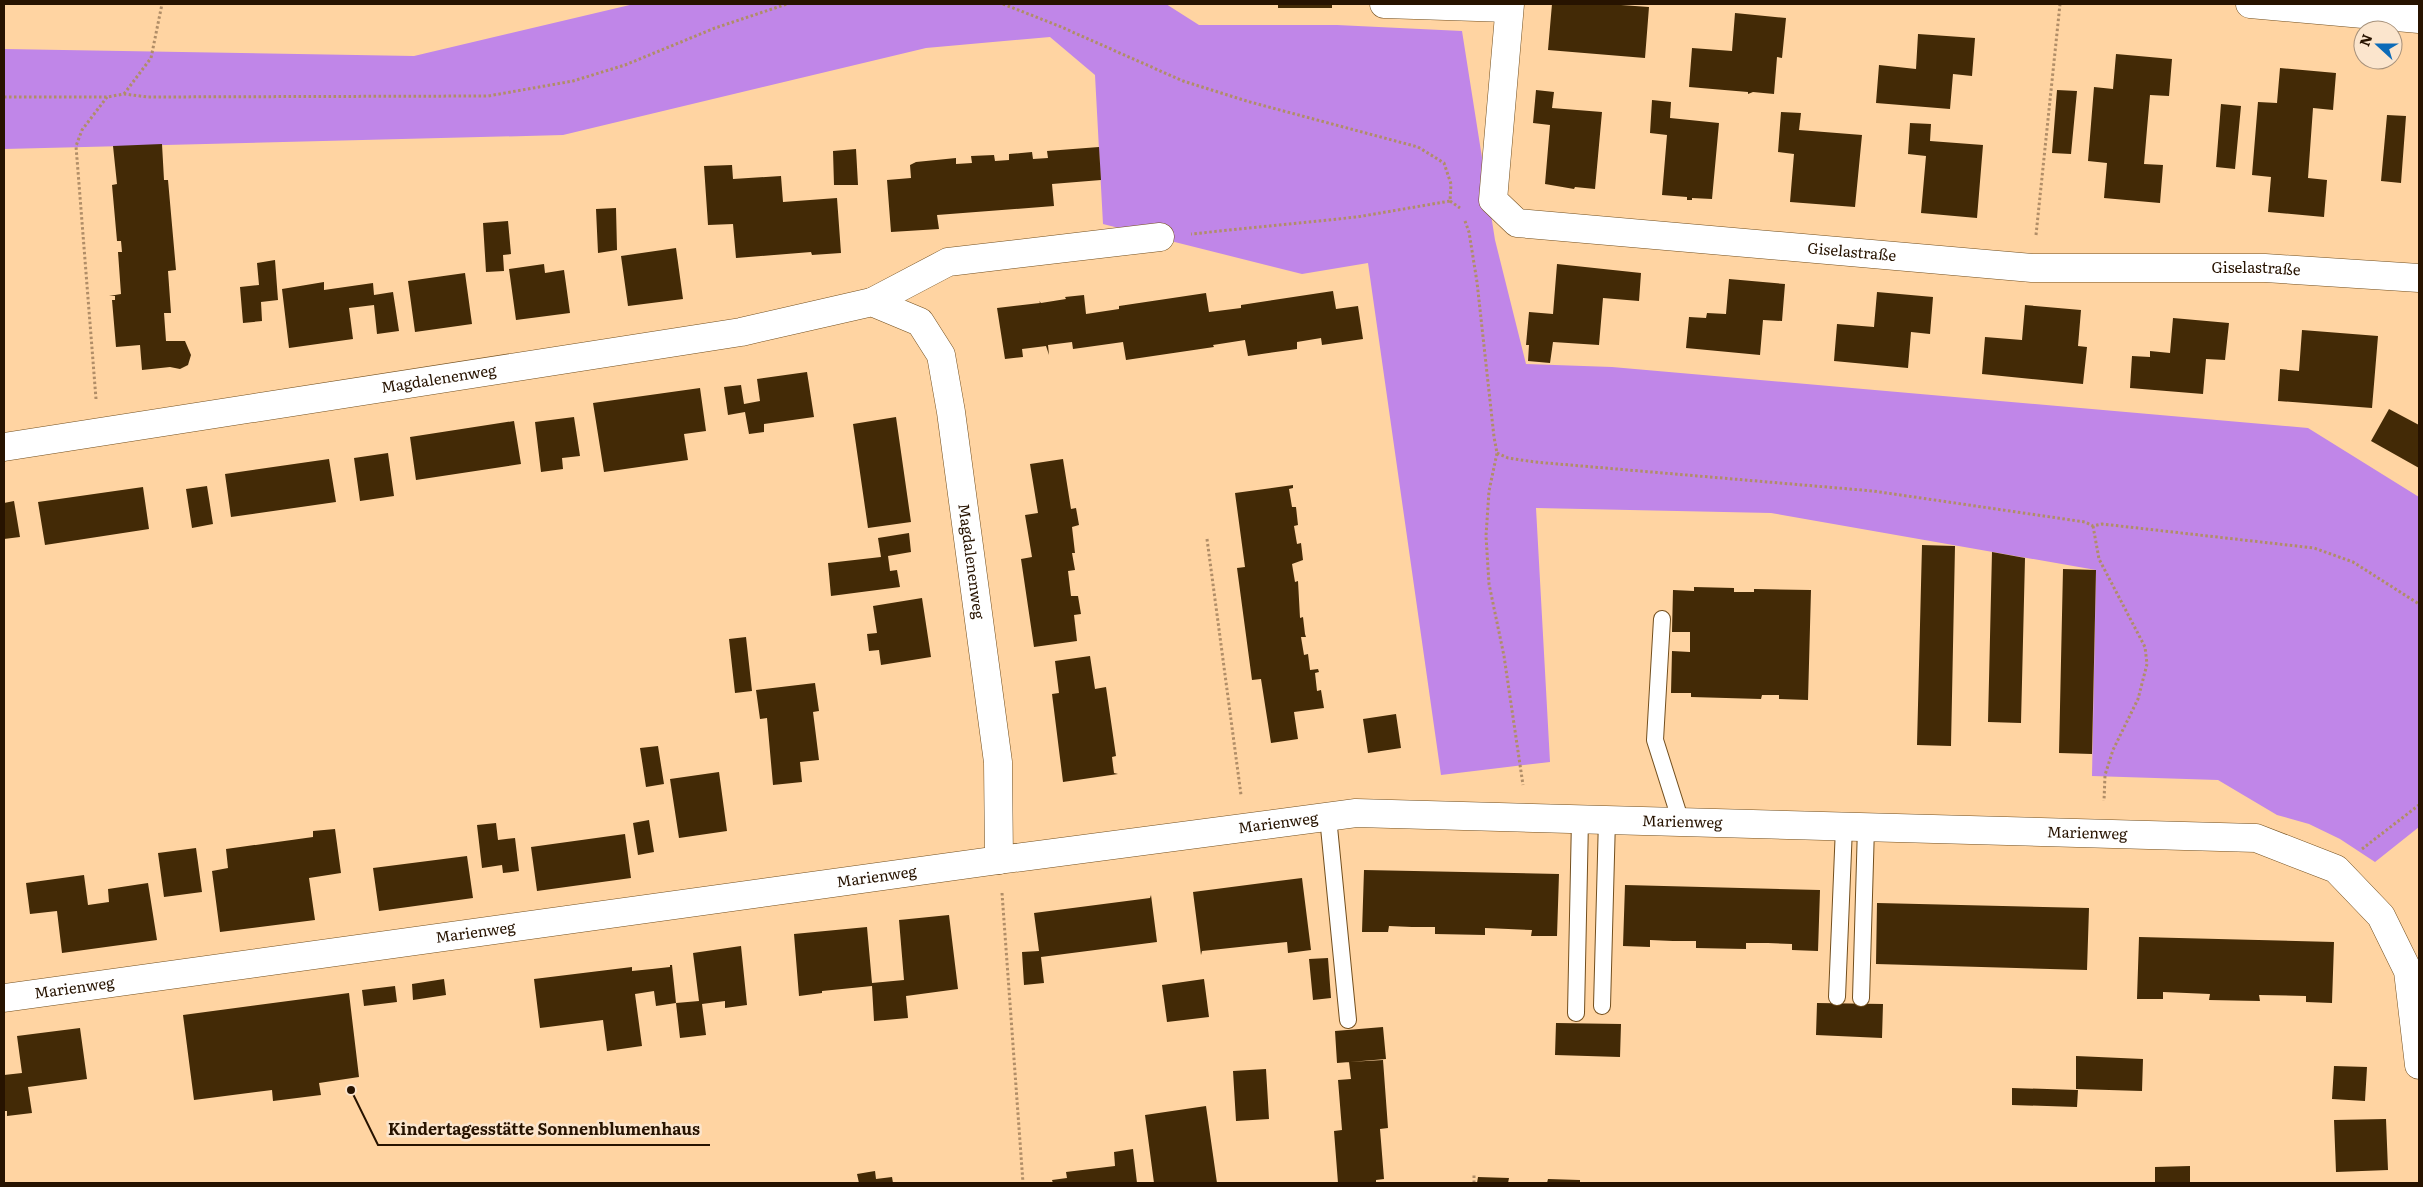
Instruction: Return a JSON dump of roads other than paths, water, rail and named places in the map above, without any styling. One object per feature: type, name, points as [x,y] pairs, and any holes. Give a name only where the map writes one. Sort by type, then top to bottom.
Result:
[{"type":"street","points":[[1384,4],[1509,6]]},
{"type":"street","points":[[2250,4],[2419,19]]},
{"type":"street","name":"Giselastraße","points":[[1509,6],[1493,200],[1517,223],[2032,268],[2265,268],[2419,278]]},
{"type":"street","name":"Magdalenenweg","points":[[4,447],[741,332],[872,302],[948,262],[1160,237]]},
{"type":"street","name":"Magdalenenweg","points":[[872,302],[920,322],[941,355],[952,412],[998,762],[1000,860]]},
{"type":"street","name":"Marienweg","points":[[4,998],[1000,860],[1356,813],[1607,819],[2256,838],[2336,869],[2381,916],[2408,970],[2419,1065]]},
{"type":"lane","points":[[1662,619],[1655,740],[1681,822]]},
{"type":"lane","points":[[1328,817],[1348,1020]]},
{"type":"lane","points":[[1576,1013],[1580,819]]},
{"type":"lane","points":[[1602,1006],[1607,819]]},
{"type":"lane","points":[[1837,997],[1855,827]]},
{"type":"lane","points":[[1855,827],[1860,998]]},
{"type":"place","name":"Kindertagesstätte Sonnenblumenhaus","points":[[351,1090]]}]
